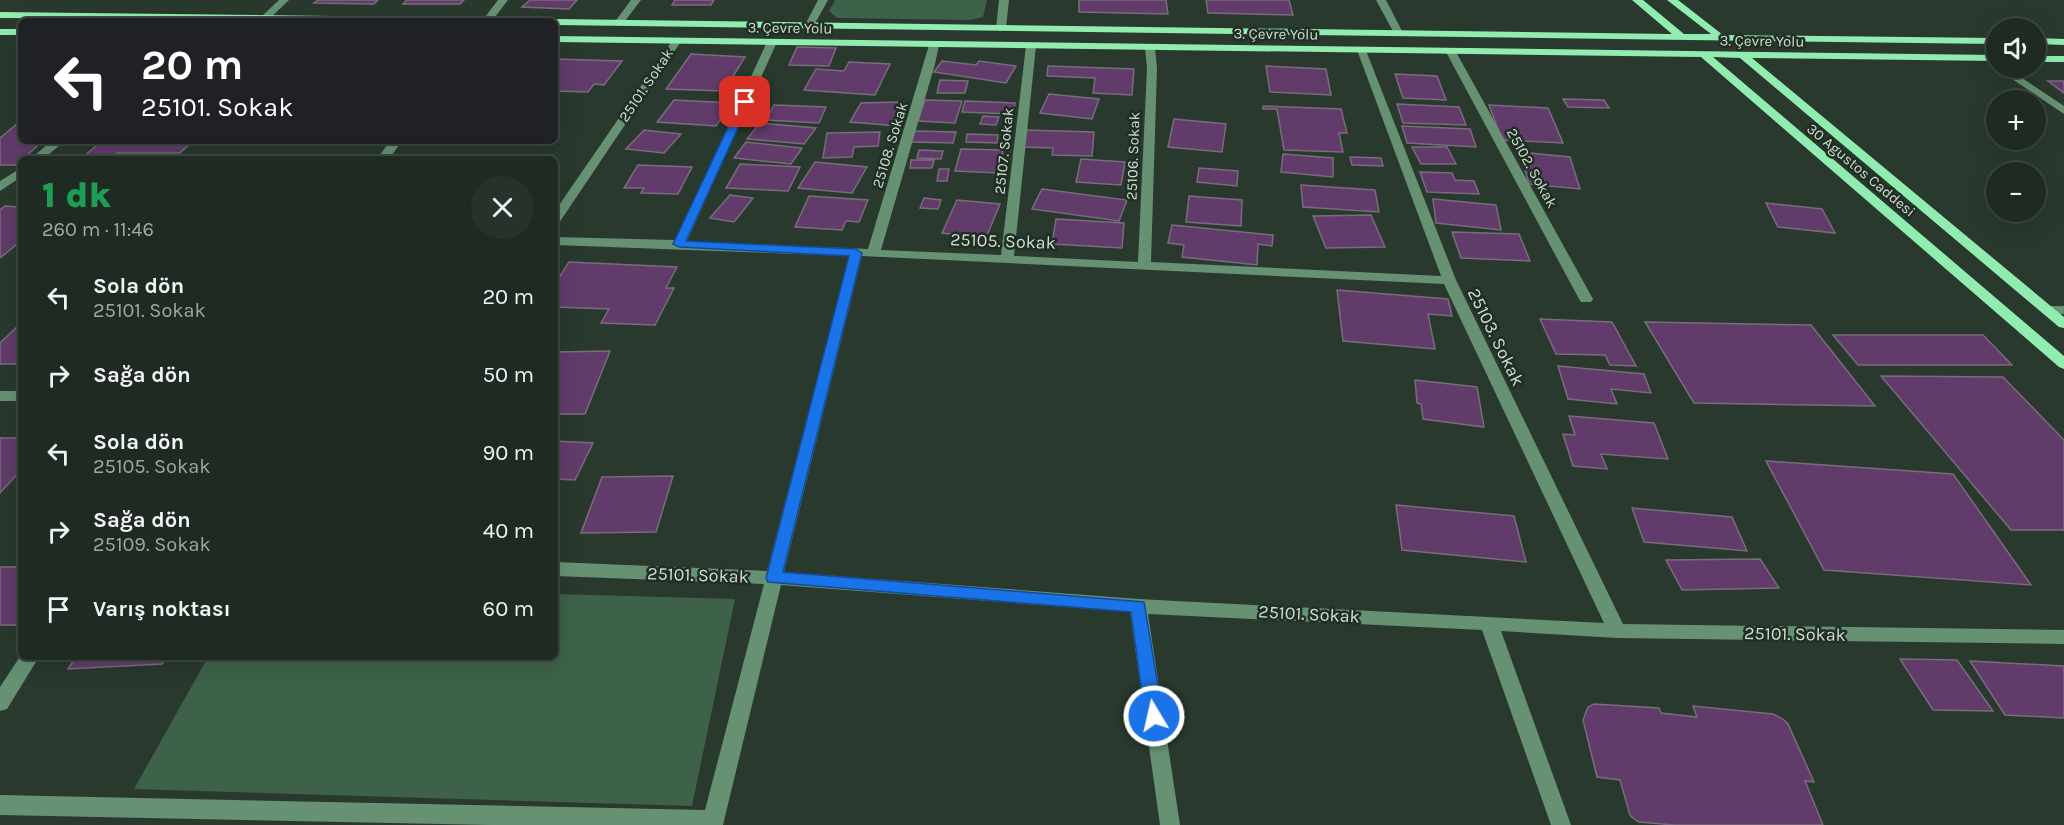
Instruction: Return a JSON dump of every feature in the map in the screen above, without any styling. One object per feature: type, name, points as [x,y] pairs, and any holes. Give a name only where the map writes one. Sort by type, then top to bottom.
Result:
[{"type":"main road","name":"30 Agustos Caddesi","points":[[1637,0],[2064,364]]},
{"type":"main road","name":"30 Agustos Caddesi","points":[[1672,0],[1744,56],[2064,324]]},
{"type":"main road","points":[[0,15],[265,18]]},
{"type":"main road","name":"3. Çevre Yolu","points":[[558,22],[1986,41]]},
{"type":"main road","points":[[0,32],[18,32]]},
{"type":"main road","name":"3. Çevre Yolu","points":[[558,39],[1986,58]]},
{"type":"main road","points":[[2046,41],[2064,42]]},
{"type":"main road","points":[[2046,58],[2064,59]]},
{"type":"street","points":[[265,18],[284,0]]},
{"type":"street","points":[[489,18],[503,0]]},
{"type":"street","points":[[619,23],[636,0]]},
{"type":"street","points":[[810,25],[823,0]]},
{"type":"street","points":[[1000,28],[1004,0]]},
{"type":"street","points":[[1381,0],[1398,33]]},
{"type":"street","name":"25101. Sokak","points":[[558,216],[677,40]]},
{"type":"street","points":[[679,244],[772,42]]},
{"type":"street","name":"25108. Sokak","points":[[873,254],[934,45]]},
{"type":"street","name":"25107. Sokak","points":[[1007,259],[1031,46]]},
{"type":"street","name":"25106. Sokak","points":[[1144,266],[1152,68],[1150,48]]},
{"type":"street","name":"25103. Sokak","points":[[1362,50],[1449,280],[1617,631]]},
{"type":"street","name":"25102. Sokak","points":[[1451,52],[1586,299]]},
{"type":"street","points":[[2016,78],[2064,111]]},
{"type":"street","points":[[40,156],[55,144]]},
{"type":"street","points":[[3,183],[18,173]]},
{"type":"street","points":[[3,183],[18,181]]},
{"type":"street","name":"25105. Sokak","points":[[558,241],[679,244],[1449,280]]},
{"type":"street","points":[[0,805],[713,823],[856,253]]},
{"type":"street","points":[[2047,310],[2064,310]]},
{"type":"street","points":[[0,396],[18,396]]},
{"type":"street","name":"25101. Sokak","points":[[558,569],[774,578],[1138,606],[1617,631],[2064,637]]},
{"type":"street","points":[[1138,606],[1170,825]]},
{"type":"street","points":[[1489,623],[1561,825]]},
{"type":"street","points":[[0,702],[28,660]]},
{"type":"green space","points":[[835,0],[987,0],[983,17],[970,20],[837,18],[829,11]]},
{"type":"green space","points":[[558,594],[735,599],[692,806],[134,789],[206,660],[558,660]]},
{"type":"building","points":[[318,0],[378,0],[374,4],[314,3]]},
{"type":"building","points":[[407,0],[464,0],[460,4],[403,4]]},
{"type":"building","points":[[530,0],[577,0],[569,9],[522,7]]},
{"type":"building","points":[[675,0],[714,0],[711,5],[672,5]]},
{"type":"building","points":[[1079,0],[1166,0],[1168,14],[1079,12]]},
{"type":"building","points":[[1206,0],[1289,0],[1293,15],[1208,13]]},
{"type":"building","points":[[797,47],[836,48],[829,66],[789,65]]},
{"type":"building","points":[[691,54],[745,57],[724,91],[666,89]]},
{"type":"building","points":[[558,59],[622,61],[604,85],[594,84],[588,92],[558,91]]},
{"type":"building","points":[[942,61],[976,65],[979,61],[1016,66],[1006,83],[934,72]]},
{"type":"building","points":[[849,62],[890,64],[875,95],[804,90],[816,69],[844,71]]},
{"type":"building","points":[[1048,66],[1134,69],[1132,95],[1093,93],[1095,78],[1047,76]]},
{"type":"building","points":[[1266,66],[1326,69],[1331,95],[1270,92]]},
{"type":"building","points":[[1395,74],[1437,76],[1446,100],[1403,98]]},
{"type":"building","points":[[940,80],[968,81],[965,93],[937,93]]},
{"type":"building","points":[[2048,81],[2064,81],[2064,93]]},
{"type":"building","points":[[1049,94],[1099,99],[1092,119],[1040,113]]},
{"type":"building","points":[[1563,99],[1604,100],[1609,108],[1568,107]]},
{"type":"building","points":[[674,100],[732,103],[716,126],[657,122]]},
{"type":"building","points":[[925,100],[962,101],[955,123],[918,121]]},
{"type":"building","points":[[965,101],[1015,103],[1013,114],[962,112]]},
{"type":"building","points":[[899,102],[897,126],[850,122],[861,103]]},
{"type":"building","points":[[1397,104],[1459,107],[1466,125],[1403,123]]},
{"type":"building","points":[[774,105],[826,107],[819,123],[766,120]]},
{"type":"building","points":[[1489,105],[1548,108],[1563,143],[1502,140]]},
{"type":"building","points":[[1263,106],[1341,109],[1347,133],[1339,133],[1343,152],[1284,150],[1277,109],[1263,109]]},
{"type":"building","points":[[983,116],[999,117],[996,125],[980,124]]},
{"type":"building","points":[[1174,119],[1226,124],[1222,152],[1168,147]]},
{"type":"building","points":[[18,123],[18,144],[40,144],[26,156],[18,156],[16,165],[0,165],[0,138]]},
{"type":"building","points":[[760,123],[816,128],[804,144],[747,139]]},
{"type":"building","points":[[1402,126],[1470,129],[1476,147],[1407,143]]},
{"type":"building","points":[[644,130],[681,134],[664,153],[626,149]]},
{"type":"building","points":[[1025,130],[1094,132],[1092,156],[1052,155],[1053,148],[1022,147]]},
{"type":"building","points":[[914,131],[956,132],[953,143],[911,142]]},
{"type":"building","points":[[880,132],[878,146],[854,147],[852,157],[823,158],[827,133]]},
{"type":"building","points":[[967,134],[998,135],[997,143],[966,142]]},
{"type":"building","points":[[746,142],[802,148],[791,164],[734,158]]},
{"type":"building","points":[[98,144],[190,144],[180,153],[117,153],[113,156],[84,156]]},
{"type":"building","points":[[1412,147],[1447,147],[1456,164],[1421,164]]},
{"type":"building","points":[[961,149],[1003,150],[999,173],[955,171]]},
{"type":"building","points":[[919,150],[943,151],[941,159],[917,158]]},
{"type":"building","points":[[1520,152],[1570,157],[1580,189],[1529,184]]},
{"type":"building","points":[[1283,154],[1333,158],[1333,177],[1281,172]]},
{"type":"building","points":[[1350,157],[1381,158],[1383,166],[1352,165]]},
{"type":"building","points":[[1081,159],[1125,162],[1121,185],[1076,182]]},
{"type":"building","points":[[911,160],[934,160],[932,168],[910,168]]},
{"type":"building","points":[[815,162],[867,167],[852,193],[798,188]]},
{"type":"building","points":[[740,164],[800,167],[788,191],[726,188]]},
{"type":"building","points":[[638,165],[692,167],[678,194],[641,193],[644,188],[624,188]]},
{"type":"building","points":[[1199,168],[1238,171],[1237,186],[1197,182]]},
{"type":"building","points":[[939,169],[949,169],[947,181],[937,181]]},
{"type":"building","points":[[1420,172],[1452,173],[1455,180],[1474,181],[1479,194],[1427,192]]},
{"type":"building","points":[[1301,185],[1375,190],[1379,212],[1303,207]]},
{"type":"building","points":[[1042,189],[1127,200],[1119,221],[1032,209]]},
{"type":"building","points":[[730,195],[753,198],[734,222],[710,218]]},
{"type":"building","points":[[809,196],[868,200],[859,222],[846,221],[842,230],[795,227]]},
{"type":"building","points":[[1189,196],[1242,200],[1241,226],[1186,222]]},
{"type":"building","points":[[924,198],[941,200],[938,209],[920,208]]},
{"type":"building","points":[[1433,199],[1496,205],[1501,230],[1436,223]]},
{"type":"building","points":[[957,200],[1000,204],[986,238],[942,233]]},
{"type":"building","points":[[1766,203],[1822,209],[1835,233],[1778,227]]},
{"type":"building","points":[[5,206],[18,207],[18,243],[0,258],[0,210]]},
{"type":"building","points":[[1371,215],[1385,247],[1326,248],[1313,216]]},
{"type":"building","points":[[1056,219],[1124,223],[1122,248],[1052,244]]},
{"type":"building","points":[[1172,225],[1273,235],[1272,246],[1258,244],[1257,265],[1182,257],[1184,245],[1168,243]]},
{"type":"building","points":[[1452,232],[1519,234],[1530,261],[1461,258]]},
{"type":"building","points":[[569,262],[677,267],[666,288],[674,288],[655,325],[601,323],[609,309],[558,307],[558,279]]},
{"type":"building","points":[[1337,290],[1448,299],[1452,316],[1428,314],[1435,349],[1343,341]]},
{"type":"building","points":[[1540,319],[1612,322],[1636,366],[1610,365],[1605,355],[1556,354]]},
{"type":"building","points":[[1645,322],[1811,325],[1875,406],[1694,403]]},
{"type":"building","points":[[18,326],[18,364],[0,364],[0,343]]},
{"type":"building","points":[[1833,335],[1983,335],[2012,365],[1858,365]]},
{"type":"building","points":[[610,351],[585,414],[558,414],[558,352]]},
{"type":"building","points":[[1558,366],[1644,374],[1651,393],[1611,389],[1617,404],[1568,399]]},
{"type":"building","points":[[1881,376],[2003,377],[2064,440],[2064,530],[2011,530]]},
{"type":"building","points":[[1415,380],[1477,387],[1484,427],[1423,419],[1421,404],[1417,403]]},
{"type":"building","points":[[1569,416],[1654,423],[1668,459],[1601,454],[1607,469],[1573,466],[1563,434],[1575,435]]},
{"type":"building","points":[[0,438],[18,438],[18,473],[0,493]]},
{"type":"building","points":[[558,441],[593,443],[575,480],[558,479]]},
{"type":"building","points":[[1766,461],[1953,474],[2031,585],[1824,570]]},
{"type":"building","points":[[673,476],[656,532],[581,533],[602,477]]},
{"type":"building","points":[[1396,505],[1514,516],[1526,562],[1402,550]]},
{"type":"building","points":[[1632,508],[1732,517],[1747,551],[1644,542]]},
{"type":"building","points":[[1760,559],[1779,588],[1682,590],[1666,560]]},
{"type":"building","points":[[0,567],[18,567],[18,625],[0,625]]},
{"type":"building","points":[[1900,659],[1957,660],[1993,711],[1933,710]]},
{"type":"building","points":[[74,660],[164,660],[162,664],[68,669]]},
{"type":"building","points":[[1970,661],[2064,666],[2064,718],[2005,715]]},
{"type":"building","points":[[1594,704],[1659,708],[1661,713],[1697,717],[1693,706],[1773,714],[1783,719],[1788,724],[1814,782],[1805,781],[1823,825],[1674,825],[1639,822],[1630,815],[1620,780],[1597,777],[1583,720],[1588,707]]},
{"type":"route","points":[[745,102],[679,244],[856,253],[774,578],[1138,606],[1154,716]]}]
